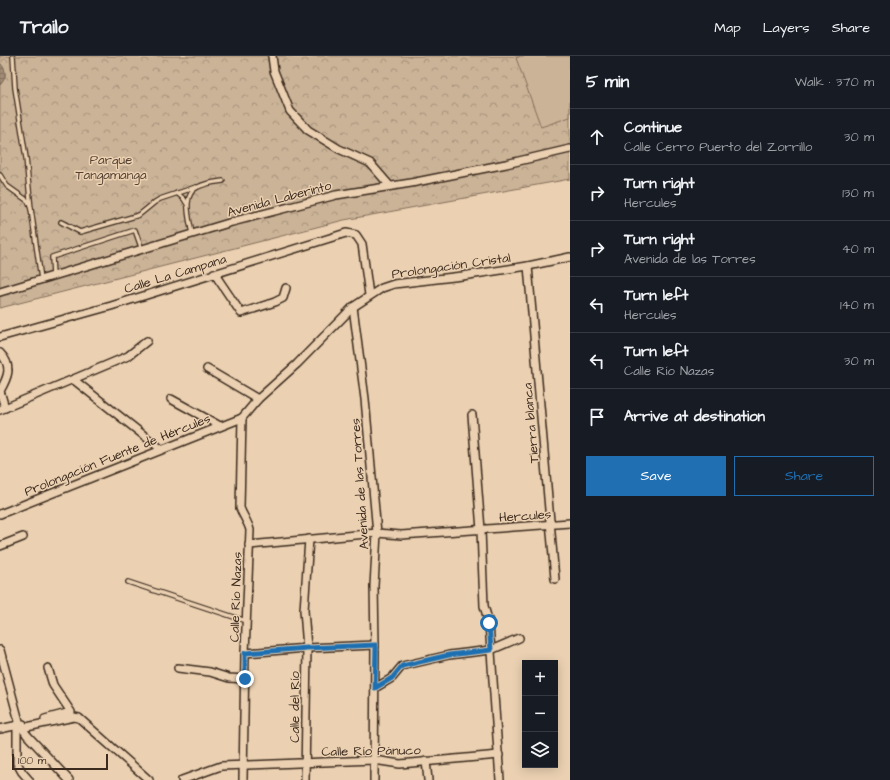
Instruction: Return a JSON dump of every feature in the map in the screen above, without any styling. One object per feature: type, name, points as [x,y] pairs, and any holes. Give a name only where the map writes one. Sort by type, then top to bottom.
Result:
[{"type":"street","points":[[272,56],[274,71],[290,111],[308,130],[338,149],[370,163],[390,186]]},
{"type":"street","name":"Avenida Laberinto","points":[[0,292],[192,234],[336,195],[506,164],[570,149]]},
{"type":"street","name":"Calle La Campana","points":[[0,337],[111,306],[346,233],[356,235],[362,244],[369,296]]},
{"type":"street","name":"Prolongación Cristal","points":[[242,418],[258,399],[298,364],[353,307],[382,288],[394,284],[528,266],[570,257]]},
{"type":"street","name":"Tierra blanca","points":[[528,266],[552,525],[555,579]]},
{"type":"street","points":[[214,273],[241,313],[283,298],[286,288]]},
{"type":"street","name":"Avenida de las Torres","points":[[353,307],[365,399],[377,533],[374,586],[376,645],[374,780]]},
{"type":"street","points":[[0,353],[5,358],[8,367],[7,378],[0,391],[3,409],[128,356],[147,341]]},
{"type":"street","points":[[207,369],[258,399]]},
{"type":"street","points":[[74,380],[161,449]]},
{"type":"street","points":[[171,399],[220,426]]},
{"type":"street","points":[[472,415],[481,530],[484,606],[489,623],[500,780]]},
{"type":"street","name":"Prolongación Fuente de Hércules","points":[[0,514],[242,418]]},
{"type":"street","name":"Calle Río Nazas","points":[[242,418],[240,508],[250,530],[248,545],[243,780]]},
{"type":"street","name":"Hercules","points":[[248,545],[377,533],[401,536],[570,523]]},
{"type":"street","points":[[0,546],[23,537]]},
{"type":"street","name":"Calle del Río","points":[[305,780],[307,648],[304,610],[309,539]]},
{"type":"street","points":[[375,688],[392,678],[402,666],[449,655],[491,650],[519,638]]},
{"type":"street","points":[[245,653],[307,648],[376,645]]},
{"type":"street","points":[[0,652],[20,726],[17,763],[29,780]]},
{"type":"street","points":[[20,726],[71,712],[53,685],[48,668]]},
{"type":"street","points":[[178,668],[210,672],[229,678],[245,679]]},
{"type":"street","points":[[0,729],[74,717],[79,718],[149,780]]},
{"type":"street","points":[[20,726],[69,780]]},
{"type":"street","name":"Calle Río Pánuco","points":[[182,780],[195,778],[221,766],[243,764],[374,760],[400,764],[499,755]]},
{"type":"street","points":[[426,762],[428,780]]},
{"type":"lane","points":[[12,56],[41,280]]},
{"type":"lane","points":[[0,175],[7,186],[28,201],[31,209]]},
{"type":"lane","points":[[61,222],[80,232],[139,215],[154,202],[177,193],[223,180]]},
{"type":"lane","points":[[192,234],[188,200],[190,194],[196,187]]},
{"type":"lane","points":[[177,193],[184,199],[188,210]]},
{"type":"lane","points":[[53,277],[52,257],[135,230],[142,250]]},
{"type":"lane","points":[[128,582],[246,621]]},
{"type":"green space","name":"Parque Tangamanga","points":[[0,56],[570,56],[570,179],[344,220],[0,308]]},
{"type":"green space","points":[[521,56],[570,56],[570,117],[541,127],[516,58]]},
{"type":"shaded area","points":[[0,63],[4,68],[5,77],[0,85]]},
{"type":"route","points":[[245,679],[245,653],[307,648],[376,645],[375,688],[392,678],[402,666],[449,655],[491,650],[489,623]]}]
